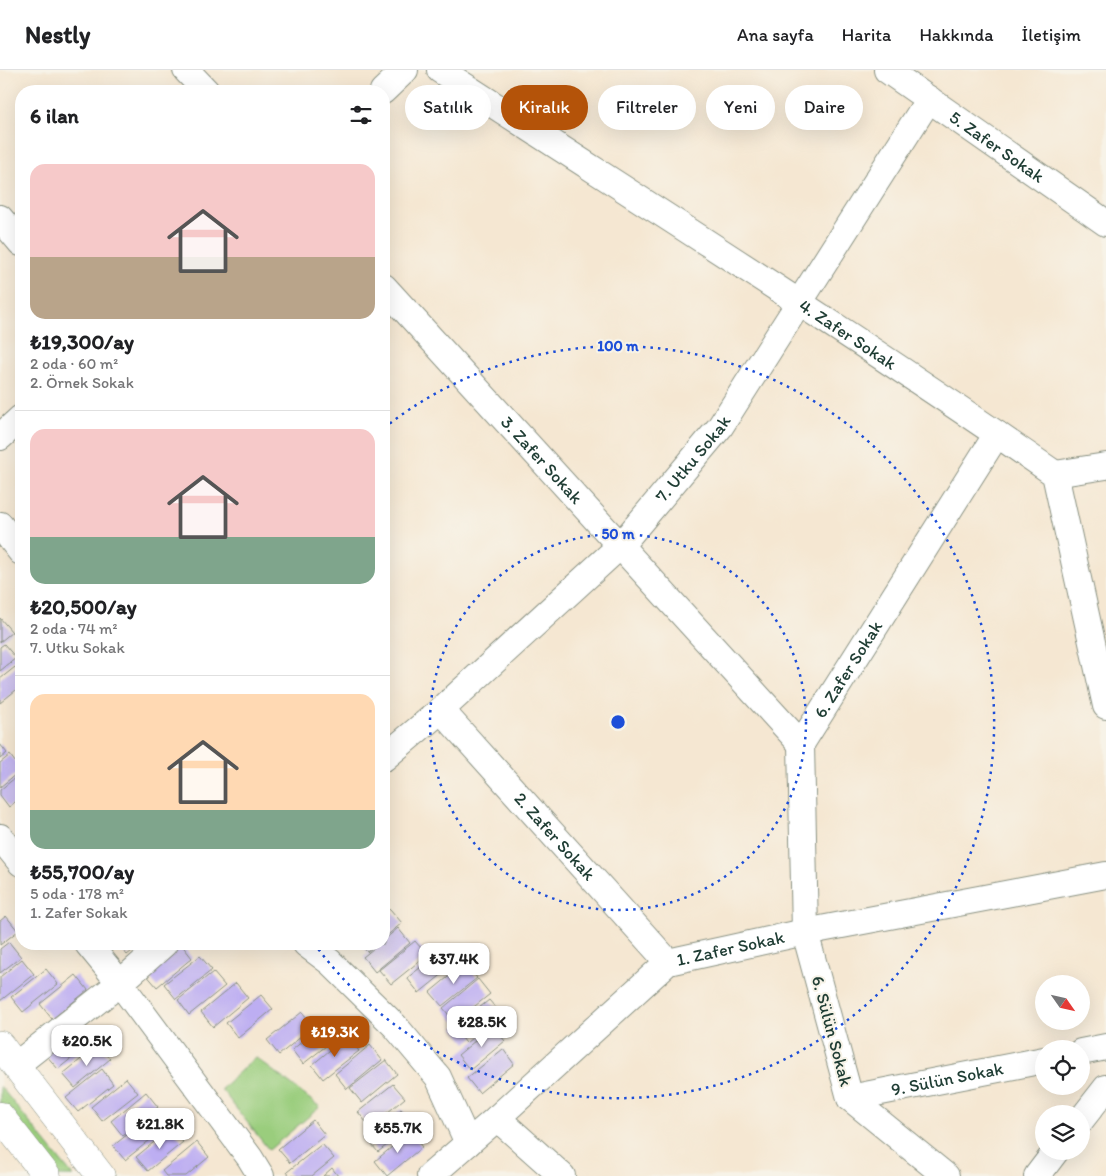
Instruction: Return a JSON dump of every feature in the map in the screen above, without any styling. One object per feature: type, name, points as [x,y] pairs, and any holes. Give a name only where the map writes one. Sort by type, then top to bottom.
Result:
[{"type":"street","points":[[186,70],[200,85]]},
{"type":"street","points":[[389,85],[405,70]]},
{"type":"street","name":"4. Zafer Sokak","points":[[440,70],[798,303],[1055,474]]},
{"type":"street","name":"5. Zafer Sokak","points":[[888,70],[1106,223]]},
{"type":"street","name":"7. Utku Sokak","points":[[390,753],[441,710],[620,546],[720,428],[929,99]]},
{"type":"street","points":[[0,218],[15,236]]},
{"type":"street","name":"3. Zafer Sokak","points":[[390,294],[801,744]]},
{"type":"street","points":[[0,437],[15,423]]},
{"type":"street","name":"6. Zafer Sokak","points":[[801,744],[997,434]]},
{"type":"street","points":[[1106,466],[1055,474],[1106,706]]},
{"type":"street","points":[[0,525],[15,544]]},
{"type":"street","name":"2. Zafer Sokak","points":[[441,710],[668,962]]},
{"type":"street","points":[[801,744],[805,932]]},
{"type":"street","points":[[0,837],[15,856]]},
{"type":"street","name":"1. Zafer Sokak","points":[[430,1176],[497,1118],[668,962],[805,932],[1106,876]]},
{"type":"street","name":"6. Sülün Sokak","points":[[805,932],[850,1098],[946,1176]]},
{"type":"street","points":[[93,950],[120,983],[250,1158],[261,1176]]},
{"type":"street","points":[[101,1176],[8,1055],[120,983],[157,950]]},
{"type":"street","points":[[314,950],[330,962],[395,1026],[438,1077],[468,1143]]},
{"type":"street","points":[[1090,1050],[1106,1047]]},
{"type":"street","name":"9. Sülün Sokak","points":[[850,1098],[1035,1062]]},
{"type":"street","points":[[1090,1108],[1106,1088]]},
{"type":"street","points":[[1,1118],[47,1176]]},
{"type":"street","points":[[497,1118],[562,1176]]},
{"type":"street","points":[[1037,1176],[1049,1160]]},
{"type":"green space","points":[[255,1057],[320,1107],[269,1150],[221,1089]]},
{"type":"green space","points":[[0,1086],[73,1176],[56,1176],[0,1107]]},
{"type":"building","points":[[0,618],[12,632],[0,642]]},
{"type":"building","points":[[4,644],[15,659],[0,671],[0,647]]},
{"type":"building","points":[[15,667],[15,691],[0,703],[0,679]]},
{"type":"building","points":[[0,744],[7,753],[0,759]]},
{"type":"building","points":[[10,755],[15,762],[15,775],[0,787],[0,763]]},
{"type":"building","points":[[15,778],[15,802],[9,807],[0,795],[0,790]]},
{"type":"building","points":[[390,909],[402,923],[390,933]]},
{"type":"building","points":[[6,916],[15,927],[15,933],[0,945],[0,921]]},
{"type":"building","points":[[398,928],[410,943],[375,972],[363,957],[372,950],[390,950],[390,935]]},
{"type":"building","points":[[415,941],[427,955],[391,984],[379,970]]},
{"type":"building","points":[[9,942],[21,957],[0,973],[0,949]]},
{"type":"building","points":[[123,950],[133,950],[127,955]]},
{"type":"building","points":[[174,950],[186,950],[192,958],[157,987],[145,973]]},
{"type":"building","points":[[443,950],[455,964],[419,993],[407,978]]},
{"type":"building","points":[[200,956],[212,970],[176,999],[164,984]]},
{"type":"building","points":[[22,959],[34,974],[0,1001],[0,977]]},
{"type":"building","points":[[465,963],[477,978],[442,1006],[430,992]]},
{"type":"building","points":[[46,969],[58,984],[23,1012],[11,997]]},
{"type":"building","points":[[213,972],[225,986],[189,1015],[178,1000]]},
{"type":"building","points":[[76,975],[88,990],[52,1019],[40,1004]]},
{"type":"building","points":[[478,979],[490,994],[455,1022],[443,1008]]},
{"type":"building","points":[[236,983],[248,998],[213,1027],[201,1012]]},
{"type":"building","points":[[261,995],[273,1009],[238,1038],[226,1023]]},
{"type":"building","points":[[489,1000],[501,1014],[466,1043],[454,1028]]},
{"type":"building","points":[[302,1012],[314,1026],[279,1055],[267,1040]]},
{"type":"building","points":[[327,1021],[339,1036],[303,1064],[292,1050]]},
{"type":"building","points":[[81,1026],[93,1041],[58,1069],[46,1055]]},
{"type":"building","points":[[493,1026],[505,1041],[470,1070],[458,1055]]},
{"type":"building","points":[[347,1036],[359,1051],[323,1079],[312,1065]]},
{"type":"building","points":[[98,1045],[110,1059],[75,1088],[63,1074]]},
{"type":"building","points":[[370,1045],[382,1060],[347,1089],[335,1074]]},
{"type":"building","points":[[503,1049],[514,1064],[479,1093],[467,1078]]},
{"type":"building","points":[[386,1060],[397,1074],[362,1103],[350,1088]]},
{"type":"building","points":[[102,1069],[113,1084],[78,1112],[66,1098]]},
{"type":"building","points":[[126,1078],[138,1093],[102,1121],[91,1107]]},
{"type":"building","points":[[393,1084],[405,1098],[370,1127],[358,1112]]},
{"type":"building","points":[[146,1092],[158,1107],[123,1136],[111,1121]]},
{"type":"building","points":[[401,1109],[414,1124],[378,1152],[366,1138]]},
{"type":"building","points":[[149,1117],[160,1132],[125,1160],[113,1146]]},
{"type":"building","points":[[313,1120],[325,1135],[290,1163],[278,1149]]},
{"type":"building","points":[[171,1128],[183,1142],[148,1171],[136,1157]]},
{"type":"building","points":[[410,1132],[422,1147],[387,1176],[375,1161]]},
{"type":"building","points":[[197,1142],[209,1157],[186,1176],[166,1176],[162,1171]]},
{"type":"building","points":[[322,1144],[334,1158],[312,1176],[290,1176],[287,1172]]},
{"type":"building","points":[[332,1168],[338,1176],[323,1176]]}]
